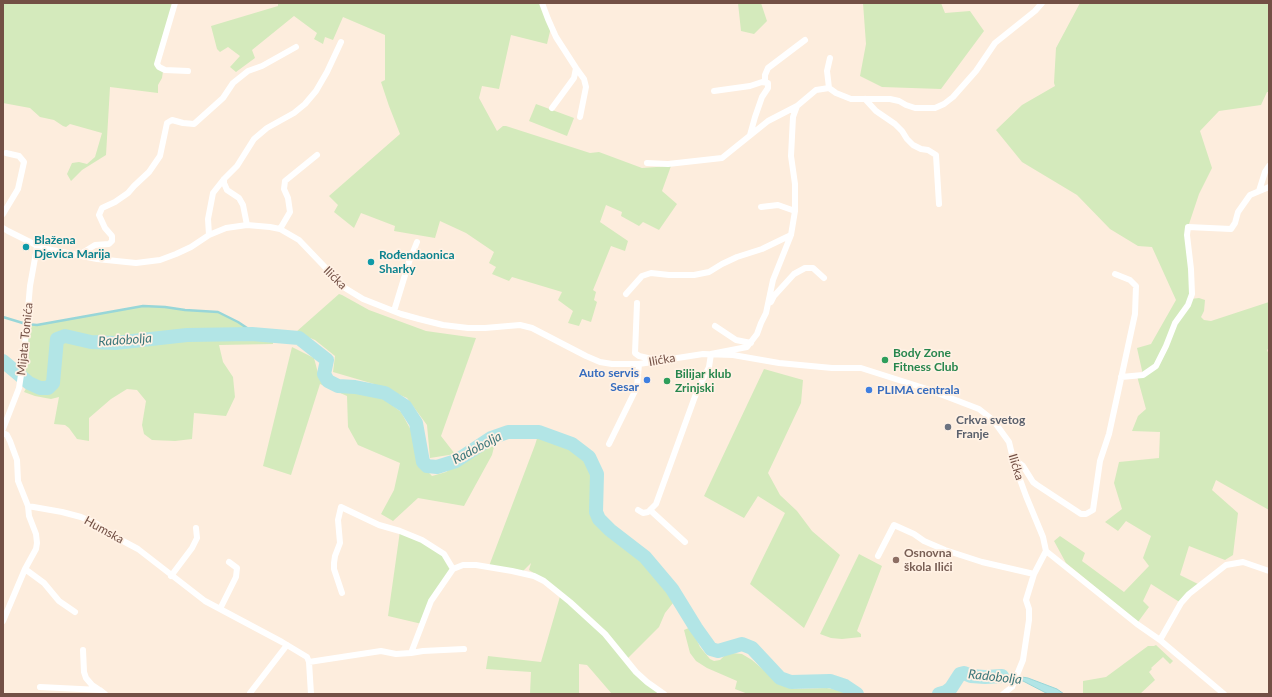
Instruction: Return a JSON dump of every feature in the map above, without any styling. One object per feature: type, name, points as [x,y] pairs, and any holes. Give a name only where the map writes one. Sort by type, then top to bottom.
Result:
[{"type":"street","points":[[175,3],[157,64],[165,70],[188,71]]},
{"type":"street","points":[[542,3],[556,37],[584,79],[586,87],[580,117]]},
{"type":"street","points":[[648,163],[668,164],[722,158],[768,121],[797,106],[816,90],[829,88],[836,93],[851,99],[890,99],[915,108],[935,108],[944,104],[953,97],[976,71],[995,43],[1035,11],[1042,3]]},
{"type":"street","points":[[750,135],[754,117],[762,97],[768,88],[768,83],[765,82],[765,75],[768,68],[805,40]]},
{"type":"street","points":[[209,235],[208,219],[213,193],[237,166],[254,139],[267,128],[294,113],[316,92],[327,72],[340,42]]},
{"type":"street","points":[[79,255],[95,245],[109,244],[112,241],[112,236],[105,228],[99,215],[102,208],[115,202],[128,193],[149,172],[160,156],[167,123],[172,120],[194,124],[223,98],[233,83],[248,71],[262,66],[296,47]]},
{"type":"street","points":[[829,88],[828,71],[830,58]]},
{"type":"street","points":[[552,108],[574,78],[576,68]]},
{"type":"street","points":[[714,91],[750,86],[765,82]]},
{"type":"street","points":[[865,98],[876,110],[895,124],[913,144],[936,155],[939,204]]},
{"type":"street","points":[[766,313],[773,280],[791,235],[795,211],[796,184],[791,156],[791,139],[793,117],[797,106]]},
{"type":"street","points":[[3,214],[18,189],[24,162],[19,156],[6,153]]},
{"type":"street","points":[[280,229],[290,212],[288,198],[284,189],[285,181],[317,156]]},
{"type":"street","points":[[1259,191],[1265,172],[1269,166]]},
{"type":"street","points":[[224,179],[227,190],[239,198],[243,205],[247,225]]},
{"type":"street","points":[[1121,377],[1143,375],[1156,366],[1175,323],[1188,305],[1192,294],[1187,235],[1188,227],[1232,229],[1238,212],[1250,195],[1269,187]]},
{"type":"street","points":[[761,207],[778,206],[795,211]]},
{"type":"street","name":"Ilićka","points":[[3,228],[37,247],[97,259],[136,262],[160,260],[186,249],[209,235],[226,228],[247,225],[280,229],[299,240],[345,288],[363,299],[394,311],[443,325],[468,328],[485,328],[520,324],[532,328],[600,362],[612,364],[639,364],[690,355],[712,354],[733,355],[804,366],[861,368],[927,389],[979,409],[993,420],[1009,442],[1014,463],[1026,496],[1044,537],[1046,551]]},
{"type":"street","points":[[626,294],[642,276],[651,273],[694,275],[709,272],[737,257],[762,249],[791,235]]},
{"type":"street","points":[[394,311],[409,262],[418,242]]},
{"type":"street","name":"Mijata Tomića","points":[[3,428],[19,388],[23,364],[30,286],[37,247]]},
{"type":"street","points":[[638,510],[643,513],[648,512],[656,504],[697,391],[709,367],[712,354],[747,347],[757,334],[774,296],[794,274],[805,268],[813,268],[824,278]]},
{"type":"street","points":[[1014,463],[1019,463],[1023,466],[1036,485],[1081,514],[1090,513],[1093,510],[1100,461],[1109,434],[1135,314],[1136,286],[1130,280],[1115,274]]},
{"type":"street","points":[[637,303],[635,353],[639,356],[657,361]]},
{"type":"street","points":[[715,326],[736,340],[751,343]]},
{"type":"street","points":[[609,444],[637,387],[639,364]]},
{"type":"street","points":[[3,434],[7,435],[16,456],[18,481],[28,506],[29,516],[36,534],[37,543],[36,549],[25,569],[3,621]]},
{"type":"street","name":"Humska","points":[[28,506],[62,512],[81,517],[97,524],[108,533],[138,549],[205,601],[287,645],[307,657],[309,662]]},
{"type":"street","points":[[342,593],[334,569],[335,556],[340,544],[338,520],[341,507],[379,525],[400,531],[422,540],[444,554],[452,568]]},
{"type":"street","points":[[650,510],[685,542]]},
{"type":"street","points":[[878,556],[894,525],[945,550],[982,562],[1034,574]]},
{"type":"street","points":[[171,576],[192,548],[197,538],[196,528]]},
{"type":"street","points":[[1003,694],[1012,687],[1023,660],[1029,620],[1029,609],[1026,600],[1034,574],[1046,551],[1137,624],[1160,640],[1224,694]]},
{"type":"street","points":[[220,609],[236,577],[237,568],[228,562]]},
{"type":"street","points":[[1160,640],[1181,603],[1189,594],[1226,565],[1244,562],[1269,571]]},
{"type":"street","points":[[411,653],[431,601],[452,568],[476,565],[512,570],[534,576],[544,581],[567,599],[606,634],[636,672],[664,694]]},
{"type":"street","points":[[25,569],[44,583],[59,601],[75,612]]},
{"type":"street","points":[[250,693],[287,645]]},
{"type":"street","points":[[311,694],[309,662],[381,651],[396,654],[464,649]]},
{"type":"street","points":[[83,650],[84,672],[86,678],[92,686],[105,694]]},
{"type":"street","points":[[40,687],[100,690]]},
{"type":"green space","points":[[3,3],[175,3],[157,64],[163,71],[162,78],[158,85],[158,93],[110,87],[106,155],[82,170],[71,181],[67,174],[72,163],[79,162],[87,164],[95,157],[102,133],[70,124],[66,127],[54,120],[40,117],[30,108],[3,103]]},
{"type":"green space","points":[[278,3],[542,3],[552,23],[547,44],[511,35],[499,89],[482,86],[479,98],[497,131],[503,126],[506,126],[590,153],[599,152],[642,168],[671,166],[662,191],[677,204],[659,230],[643,222],[639,226],[621,216],[622,212],[606,205],[600,222],[628,241],[625,251],[611,246],[593,290],[596,292],[594,300],[597,302],[591,322],[582,319],[579,326],[568,323],[573,311],[558,300],[562,292],[512,277],[509,281],[492,274],[496,267],[489,263],[494,252],[466,233],[440,221],[435,238],[394,231],[395,226],[361,213],[354,228],[334,212],[338,205],[329,196],[400,134],[381,82],[385,80],[385,35],[343,17],[333,40],[325,37],[323,44],[314,39],[317,33],[294,16],[252,50],[255,58],[236,72],[230,67],[240,56],[228,47],[220,52],[217,49],[211,26],[278,6]]},
{"type":"green space","points":[[738,3],[761,3],[767,21],[754,34],[741,31]]},
{"type":"green space","points":[[863,3],[941,3],[945,13],[970,11],[984,31],[941,89],[882,87],[860,76],[866,44]]},
{"type":"green space","points":[[1080,3],[1269,3],[1269,92],[1267,92],[1261,105],[1219,111],[1200,131],[1212,168],[1199,194],[1188,227],[1190,299],[1199,298],[1205,300],[1204,311],[1201,317],[1204,320],[1211,321],[1269,302],[1269,348],[1267,350],[1269,355],[1269,510],[1216,480],[1212,490],[1238,513],[1233,555],[1225,560],[1189,546],[1180,575],[1200,585],[1181,603],[1151,584],[1143,601],[1149,607],[1138,622],[1066,563],[1054,541],[1060,536],[1085,553],[1082,561],[1124,592],[1149,566],[1143,558],[1151,536],[1126,521],[1118,531],[1105,522],[1122,509],[1114,483],[1119,462],[1159,458],[1160,432],[1132,431],[1138,416],[1146,409],[1137,376],[1143,375],[1137,348],[1151,344],[1176,300],[1152,247],[1138,246],[1110,229],[1077,195],[1022,162],[996,130],[1022,105],[1055,86],[1056,48]]},
{"type":"green space","points":[[536,104],[574,118],[567,136],[529,121]]},
{"type":"green space","points":[[339,294],[369,310],[426,331],[476,338],[441,436],[455,454],[430,458],[427,425],[407,398],[374,384],[333,372],[335,356],[315,340],[296,332]]},
{"type":"green space","points":[[143,306],[218,312],[238,322],[247,328],[252,334],[273,335],[273,344],[219,345],[223,362],[233,377],[235,397],[226,416],[194,413],[192,439],[175,441],[152,440],[144,434],[142,425],[146,401],[137,390],[127,389],[111,399],[89,418],[89,441],[77,439],[65,425],[54,424],[59,397],[51,399],[24,392],[29,383],[24,379],[26,372],[23,364],[29,324],[37,325]]},
{"type":"green space","points":[[292,347],[314,358],[318,373],[325,383],[348,392],[383,398],[401,412],[413,434],[419,462],[432,476],[446,472],[496,439],[492,455],[464,506],[418,498],[393,521],[381,514],[394,490],[400,463],[358,445],[348,427],[347,396],[320,384],[291,475],[263,466]]},
{"type":"green space","points":[[764,369],[803,380],[801,403],[768,473],[780,495],[797,511],[812,531],[840,555],[804,628],[750,584],[785,513],[758,496],[744,518],[704,496]]},
{"type":"green space","points":[[539,432],[572,444],[589,457],[597,474],[596,512],[599,519],[610,530],[645,557],[672,589],[677,598],[665,613],[659,627],[626,660],[664,694],[612,694],[587,665],[579,664],[579,694],[530,694],[531,672],[486,669],[488,656],[541,662],[561,593],[548,582],[529,570],[531,563],[522,572],[489,566]]},
{"type":"green space","points":[[400,531],[439,551],[453,569],[439,591],[422,624],[388,616]]},
{"type":"green space","points":[[859,554],[882,566],[857,631],[861,634],[861,637],[842,639],[831,638],[820,634]]},
{"type":"green space","points":[[691,627],[700,647],[710,659],[714,661],[720,660],[725,655],[732,653],[742,654],[752,660],[780,684],[792,689],[827,688],[842,691],[847,694],[748,694],[735,689],[737,681],[707,668],[696,661],[690,653],[684,630]]},
{"type":"green space","points":[[1156,645],[1173,661],[1170,664],[1163,657],[1151,668],[1152,669],[1149,672],[1155,680],[1140,694],[1083,694],[1083,681],[1106,677],[1148,646]]},
{"type":"water","points":[[991,672],[1028,678],[1057,689],[1064,694],[1048,694],[1023,681],[1002,678],[999,680],[983,680],[982,673]]},
{"type":"waterway","name":"Radobolja","points":[[3,317],[26,324],[37,325],[143,306],[165,307],[218,312],[238,322],[247,328],[252,334]]},
{"type":"waterway","name":"Radobolja","points":[[3,361],[29,383],[40,388],[48,388],[53,383],[57,339],[65,336],[91,342],[115,343],[187,335],[252,334],[299,338],[327,360],[324,374],[328,381],[338,386],[355,387],[385,393],[405,406],[416,423],[423,462],[427,466],[437,467],[456,461],[491,438],[508,432],[539,432],[572,444],[589,457],[597,474],[596,512],[599,519],[610,530],[645,557],[672,589],[711,649],[718,651],[742,644],[752,648],[780,678],[791,682],[830,681],[845,686],[857,694]]},
{"type":"waterway","name":"Radobolja","points":[[939,694],[946,692],[951,688],[960,674],[964,673],[971,676],[985,677],[1002,676]]},
{"type":"place","name":"Blažena Djevica Marija","points":[[26,247]]},
{"type":"place","name":"Rođendaonica Sharky","points":[[371,262]]},
{"type":"place","name":"Body Zone Fitness Club","points":[[885,360]]},
{"type":"place","name":"Auto servis Sesar","points":[[647,380]]},
{"type":"place","name":"Bilijar klub Zrinjski","points":[[667,381]]},
{"type":"place","name":"PLIMA centrala","points":[[869,390]]},
{"type":"place","name":"Crkva svetog Franje","points":[[948,427]]},
{"type":"place","name":"Osnovna škola Ilići","points":[[896,560]]}]
